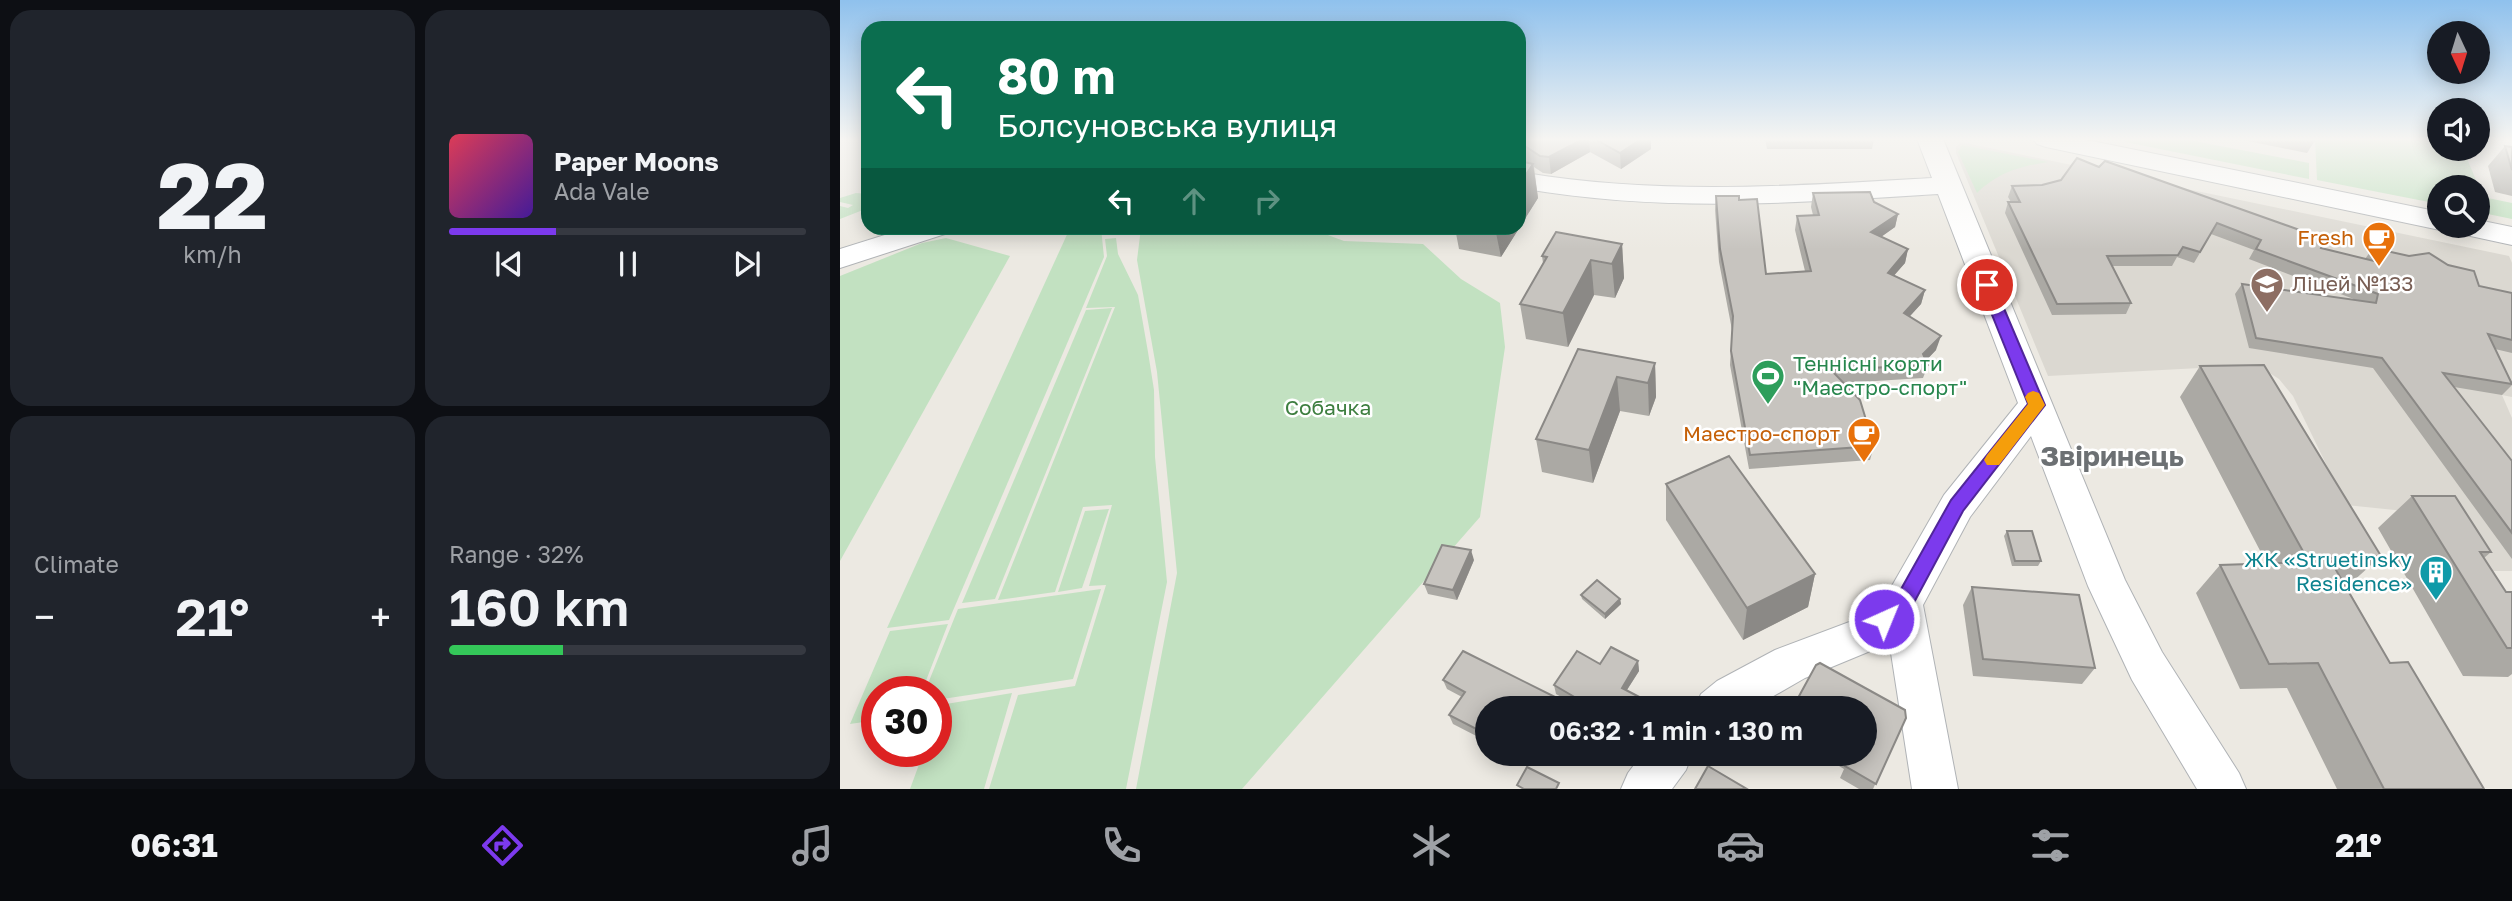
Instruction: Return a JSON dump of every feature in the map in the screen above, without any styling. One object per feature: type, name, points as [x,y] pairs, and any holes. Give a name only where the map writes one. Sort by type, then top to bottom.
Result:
[{"type":"street","points":[[1944,176],[2125,623],[2147,666],[2223,789]]},
{"type":"street","points":[[2223,176],[2427,218]]},
{"type":"street","points":[[1526,181],[1566,190],[1675,198],[1948,185]]},
{"type":"street","points":[[2490,232],[2512,236]]},
{"type":"street","points":[[840,260],[914,235]]},
{"type":"street","points":[[1732,696],[1790,664],[1866,634],[1903,604],[1957,506],[2036,405]]},
{"type":"street","points":[[1903,604],[1935,789]]},
{"type":"street","points":[[1644,789],[1661,766]]},
{"type":"shaded area","name":"Ліцей №133","points":[[1965,176],[2124,176],[2509,256],[2512,263],[2512,397],[2502,395],[2512,418],[2512,571],[2461,571],[2424,513],[2346,505],[2293,396],[2279,379],[2257,365],[2048,376]]},
{"type":"green space","points":[[1969,176],[2002,176],[1993,180],[1977,193]]},
{"type":"green space","points":[[2317,176],[2427,176],[2427,202],[2317,180]]},
{"type":"green space","points":[[861,193],[861,211],[840,219],[840,206],[848,208],[853,205],[840,202],[840,198]]},
{"type":"green space","points":[[2490,198],[2512,203],[2512,219],[2490,214]]},
{"type":"green space","points":[[1067,235],[1102,235],[1104,257],[949,620],[887,628]]},
{"type":"green space","name":"Собачка","points":[[1140,235],[1328,235],[1344,241],[1423,244],[1461,279],[1500,303],[1505,347],[1480,517],[1242,789],[1136,789],[1177,573],[1157,372],[1137,260]]},
{"type":"green space","points":[[946,238],[1010,256],[840,561],[840,276],[922,243]]},
{"type":"green space","points":[[1116,238],[1118,254],[1138,295],[1154,390],[1155,457],[1167,582],[1126,789],[989,789],[1018,695],[1075,686],[1106,585],[1089,586],[1112,505],[1083,507],[1055,592],[998,600],[1115,307],[1086,308],[1107,256],[1105,239]]},
{"type":"green space","points":[[1112,308],[995,599],[962,603],[1086,310]]},
{"type":"green space","points":[[1109,509],[1082,588],[1058,592],[1085,511]]},
{"type":"green space","points":[[1101,589],[1073,679],[952,698],[952,676],[931,676],[958,609]]},
{"type":"green space","points":[[948,624],[928,676],[871,676],[890,631]]},
{"type":"green space","points":[[1012,693],[984,789],[910,789],[918,767],[952,767],[952,703]]},
{"type":"green space","points":[[861,698],[861,722],[850,724]]},
{"type":"building","points":[[2064,176],[2147,176],[2325,239],[2321,248],[2374,261],[2373,248],[2409,256],[2429,253],[2448,265],[2474,271],[2479,286],[2512,293],[2512,340],[2488,334],[2512,384],[2443,373],[2512,461],[2512,533],[2382,358],[2256,338],[2242,284],[2376,303],[2378,294],[2256,249],[2261,240],[2217,223],[2200,252],[2183,247],[2178,255],[2107,256],[2131,303],[2057,304],[2008,202],[2020,202],[2012,186],[2042,185],[2061,180]]},
{"type":"building","points":[[1870,192],[1874,202],[1898,214],[1871,232],[1908,249],[1888,273],[1925,290],[1904,313],[1941,336],[1923,354],[1928,365],[1831,370],[1860,400],[1874,446],[1750,455],[1731,351],[1733,316],[1720,249],[1716,196],[1739,196],[1739,200],[1757,199],[1766,274],[1811,271],[1797,216],[1819,215],[1813,193]]},
{"type":"building","points":[[1556,232],[1622,244],[1612,264],[1591,260],[1563,313],[1520,304],[1547,257],[1542,256]]},
{"type":"building","points":[[1578,349],[1655,363],[1648,383],[1617,377],[1589,450],[1536,439]]},
{"type":"building","points":[[2264,365],[2381,556],[2329,558],[2390,663],[2408,662],[2484,789],[2384,789],[2318,663],[2269,664],[2220,565],[2309,562],[2200,366]]},
{"type":"building","points":[[1729,456],[1815,574],[1747,608],[1666,484]]},
{"type":"building","points":[[2412,496],[2455,496],[2491,552],[2480,552],[2506,592],[2512,592],[2512,648],[2507,648]]},
{"type":"building","points":[[2007,531],[2032,531],[2041,561],[2015,561]]},
{"type":"building","points":[[1442,545],[1471,550],[1453,590],[1424,584]]},
{"type":"building","points":[[1597,580],[1620,599],[1605,614],[1581,595]]},
{"type":"building","points":[[1972,587],[2079,595],[2095,668],[1983,659]]},
{"type":"building","points":[[1611,647],[1638,661],[1622,688],[1637,696],[1573,696],[1554,685],[1577,651],[1600,664]]},
{"type":"building","points":[[1463,651],[1553,696],[1475,696],[1475,728],[1449,715],[1465,692],[1443,680]]},
{"type":"building","points":[[1820,663],[1905,710],[1906,718],[1876,784],[1845,766],[1877,766],[1877,696],[1799,696],[1816,665]]},
{"type":"building","points":[[1708,766],[1747,789],[1695,789]]},
{"type":"building","points":[[1527,767],[1559,783],[1556,789],[1524,789],[1517,785]]},
{"type":"slow traffic","points":[[1993,460],[2036,405],[2033,397]]},
{"type":"place","name":"Fresh","points":[[2379,268]]},
{"type":"place","name":"Ліцей №133","points":[[2267,314]]},
{"type":"place","name":"Теннісні корти \"Маестро-спорт\"","points":[[1768,406]]},
{"type":"place","name":"Маестро-спорт","points":[[1864,464]]},
{"type":"place","name":"ЖК «Struetinsky Residence»","points":[[2436,602]]},
{"type":"district","name":"Звіринець","points":[[2112,456]]},
{"type":"route","points":[[1884,619],[1903,604],[1957,506],[2036,405],[1987,285]]}]
